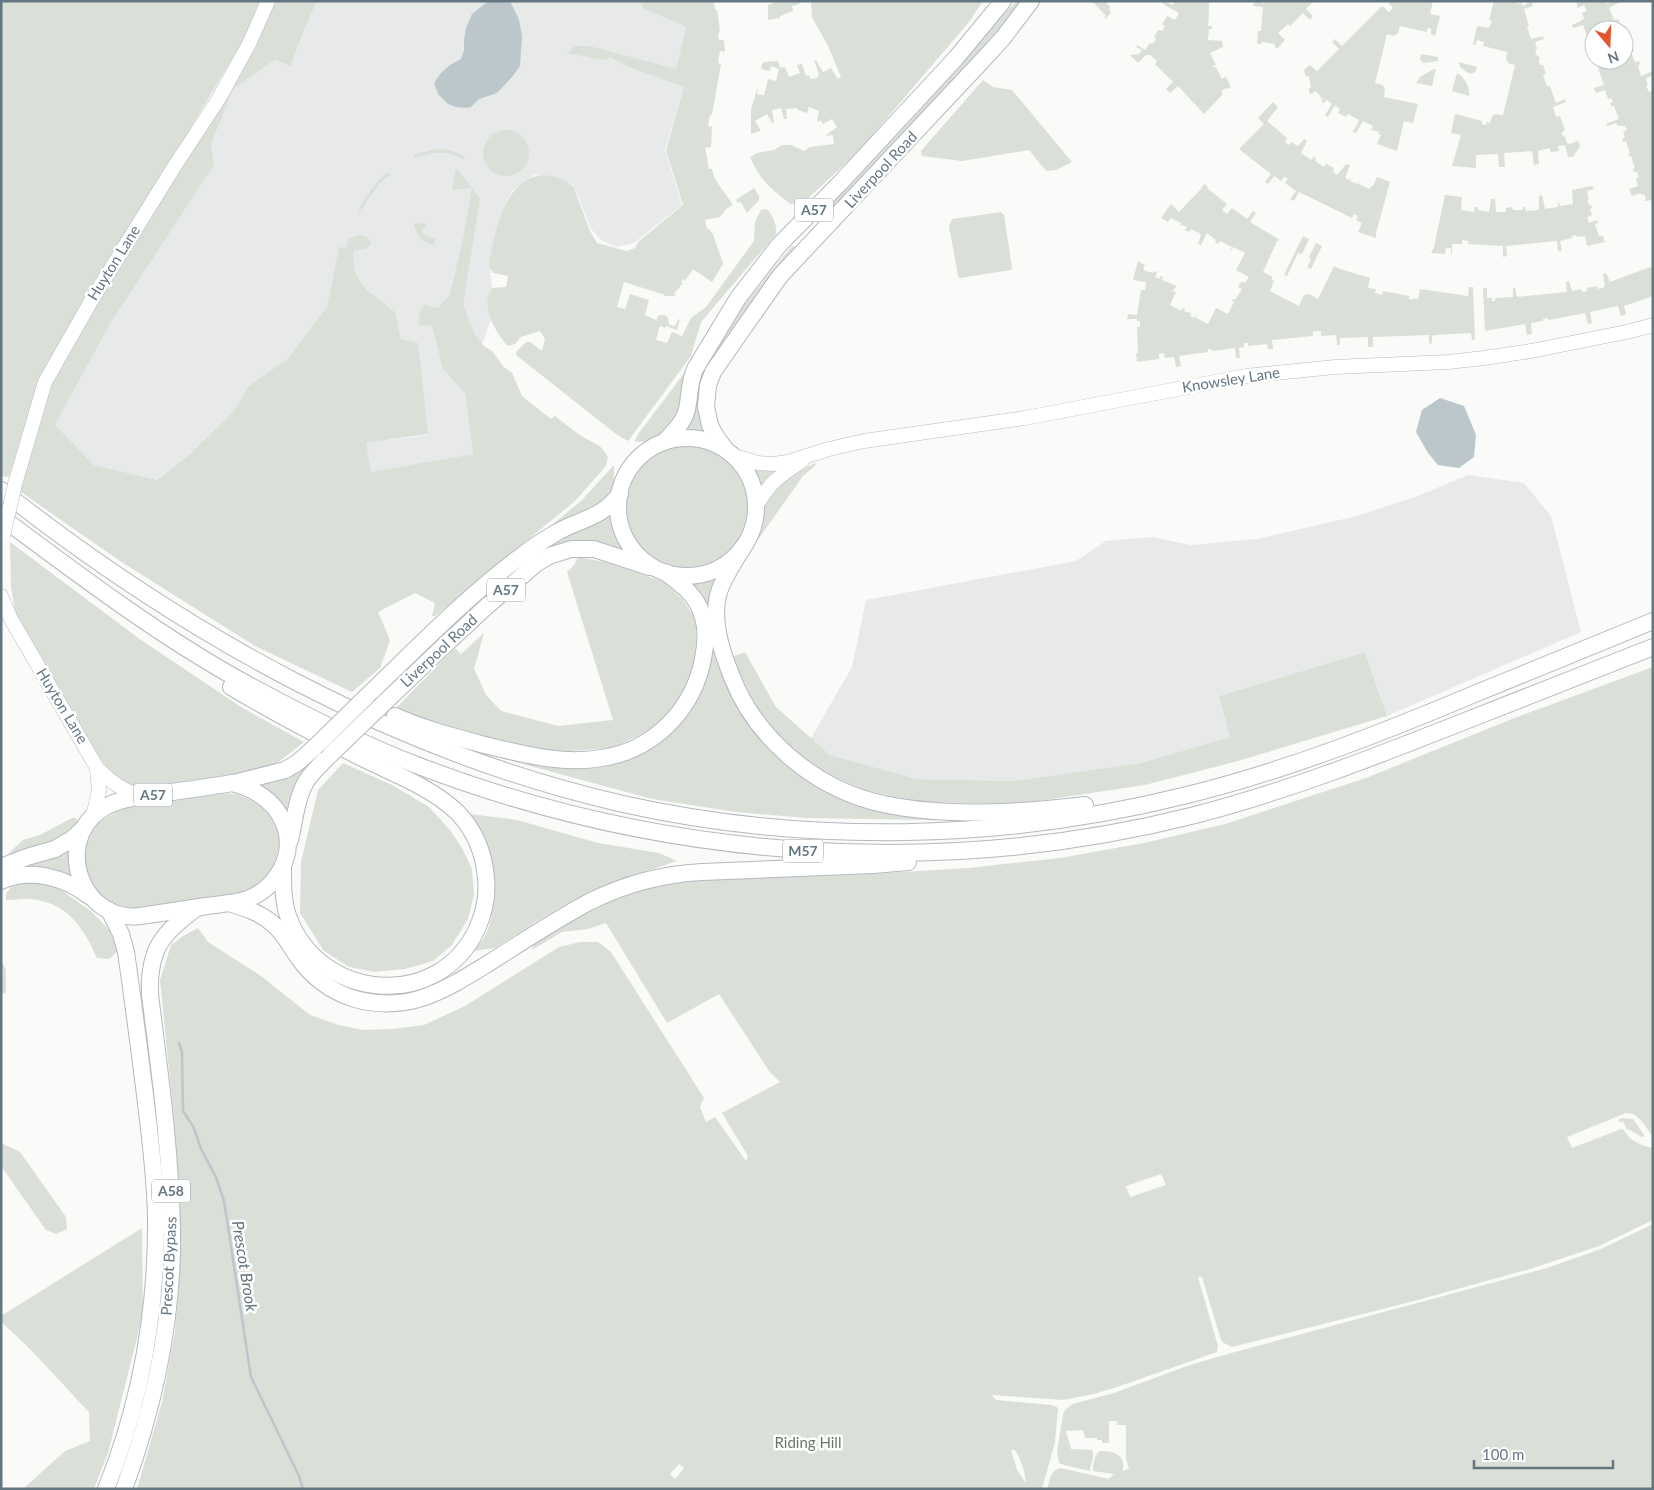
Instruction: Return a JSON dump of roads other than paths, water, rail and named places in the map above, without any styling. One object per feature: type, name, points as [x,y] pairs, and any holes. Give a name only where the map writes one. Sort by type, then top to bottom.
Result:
[{"type":"highway","name":"Liverpool Road","points":[[664,442],[680,424],[687,410],[691,378],[695,369],[738,298],[779,245],[956,58],[1004,1]]},
{"type":"highway","name":"Liverpool Road","points":[[730,453],[715,435],[707,416],[708,385],[713,372],[780,276],[982,62],[1031,1]]},
{"type":"highway","name":"A57","points":[[677,439],[696,439],[716,444],[730,453],[741,464],[752,482],[756,506],[751,532],[744,546],[734,557],[722,566],[709,572],[687,575],[662,571],[640,556],[626,538],[619,517],[620,494],[627,473],[643,455],[664,442],[677,439]]},
{"type":"highway","name":"M57","points":[[8,487],[96,560],[138,589],[226,644],[314,691],[382,723],[498,768],[558,787],[622,803],[683,816],[812,830],[877,832],[989,828],[1126,809],[1186,795],[1235,782],[1330,751],[1419,717],[1653,621]]},
{"type":"highway","name":"Liverpool Road","points":[[232,783],[272,775],[297,763],[435,631],[523,554],[559,531],[602,512],[620,494]]},
{"type":"highway","name":"M57","points":[[1,517],[82,577],[163,632],[239,680],[308,717],[365,744],[469,784],[596,820],[747,846],[806,851],[866,853],[928,852],[1022,845]]},
{"type":"highway","name":"M57","points":[[744,546],[725,577],[718,594],[716,609],[716,621],[722,649],[733,680],[742,700],[754,718],[787,754],[825,781],[847,792],[896,806],[982,812],[1038,810],[1138,799],[1235,782]]},
{"type":"highway","name":"Liverpool Road","points":[[288,851],[297,804],[304,786],[314,772],[459,632],[537,563],[549,556],[572,549],[594,550],[662,571]]},
{"type":"highway","name":"M57","points":[[274,670],[323,685],[404,720],[484,745],[536,757],[559,760],[588,760],[617,755],[643,744],[676,717],[694,690],[700,674],[705,652],[706,636],[702,613],[690,592],[662,571]]},
{"type":"highway","name":"M57","points":[[163,632],[210,675],[255,702],[416,784],[446,803],[466,823],[479,846],[487,882],[484,909],[474,935],[465,948],[442,969],[416,982],[386,986],[365,984],[347,979],[326,967],[302,944],[292,925],[285,904],[283,868]]},
{"type":"highway","name":"M57","points":[[229,903],[254,912],[272,923],[284,936],[309,972],[324,984],[340,993],[355,999],[387,1003],[421,999],[465,977],[581,906],[607,894],[652,878],[682,873],[873,865],[932,860],[1139,828],[1250,800],[1312,780],[1653,647]]},
{"type":"highway","name":"A57","points":[[1,867],[56,849],[72,839],[111,804],[122,800],[232,783],[260,793],[280,814],[287,834],[288,851],[283,868],[278,876],[260,893],[229,903],[137,916],[122,915],[109,910],[74,886],[53,877],[37,875],[20,876],[1,881]]},
{"type":"highway","name":"A57","points":[[89,822],[78,844],[77,866],[84,888],[91,897]]},
{"type":"highway","name":"Prescot Bypass","points":[[124,1489],[144,1430],[158,1375],[170,1290],[172,1235],[171,1179],[149,978],[152,962],[160,942],[173,927],[198,907]]},
{"type":"highway","name":"Prescot Bypass","points":[[106,1489],[128,1428],[148,1338],[153,1300],[156,1214],[153,1159],[126,952],[121,934],[109,910]]},
{"type":"main road","name":"Huyton Lane","points":[[2,539],[8,487],[45,382],[94,296],[218,100],[249,44],[268,1]]},
{"type":"main road","name":"Knowsley Lane","points":[[730,453],[758,463],[773,464],[864,442],[1025,418],[1246,376],[1335,366],[1448,362],[1484,358],[1540,349],[1653,325]]},
{"type":"main road","name":"Knowsley Lane","points":[[756,506],[777,478],[811,455]]},
{"type":"main road","name":"Huyton Lane","points":[[1,596],[11,619],[98,768],[118,787],[142,797]]},
{"type":"main road","points":[[89,822],[98,791],[98,768]]},
{"type":"waterway","name":"Prescot Brook","points":[[179,1043],[182,1052],[183,1111],[194,1128],[201,1149],[216,1177],[224,1201],[251,1377],[299,1476],[303,1489]]},
{"type":"park label","name":"Riding Hill","points":[[808,1443]]}]
